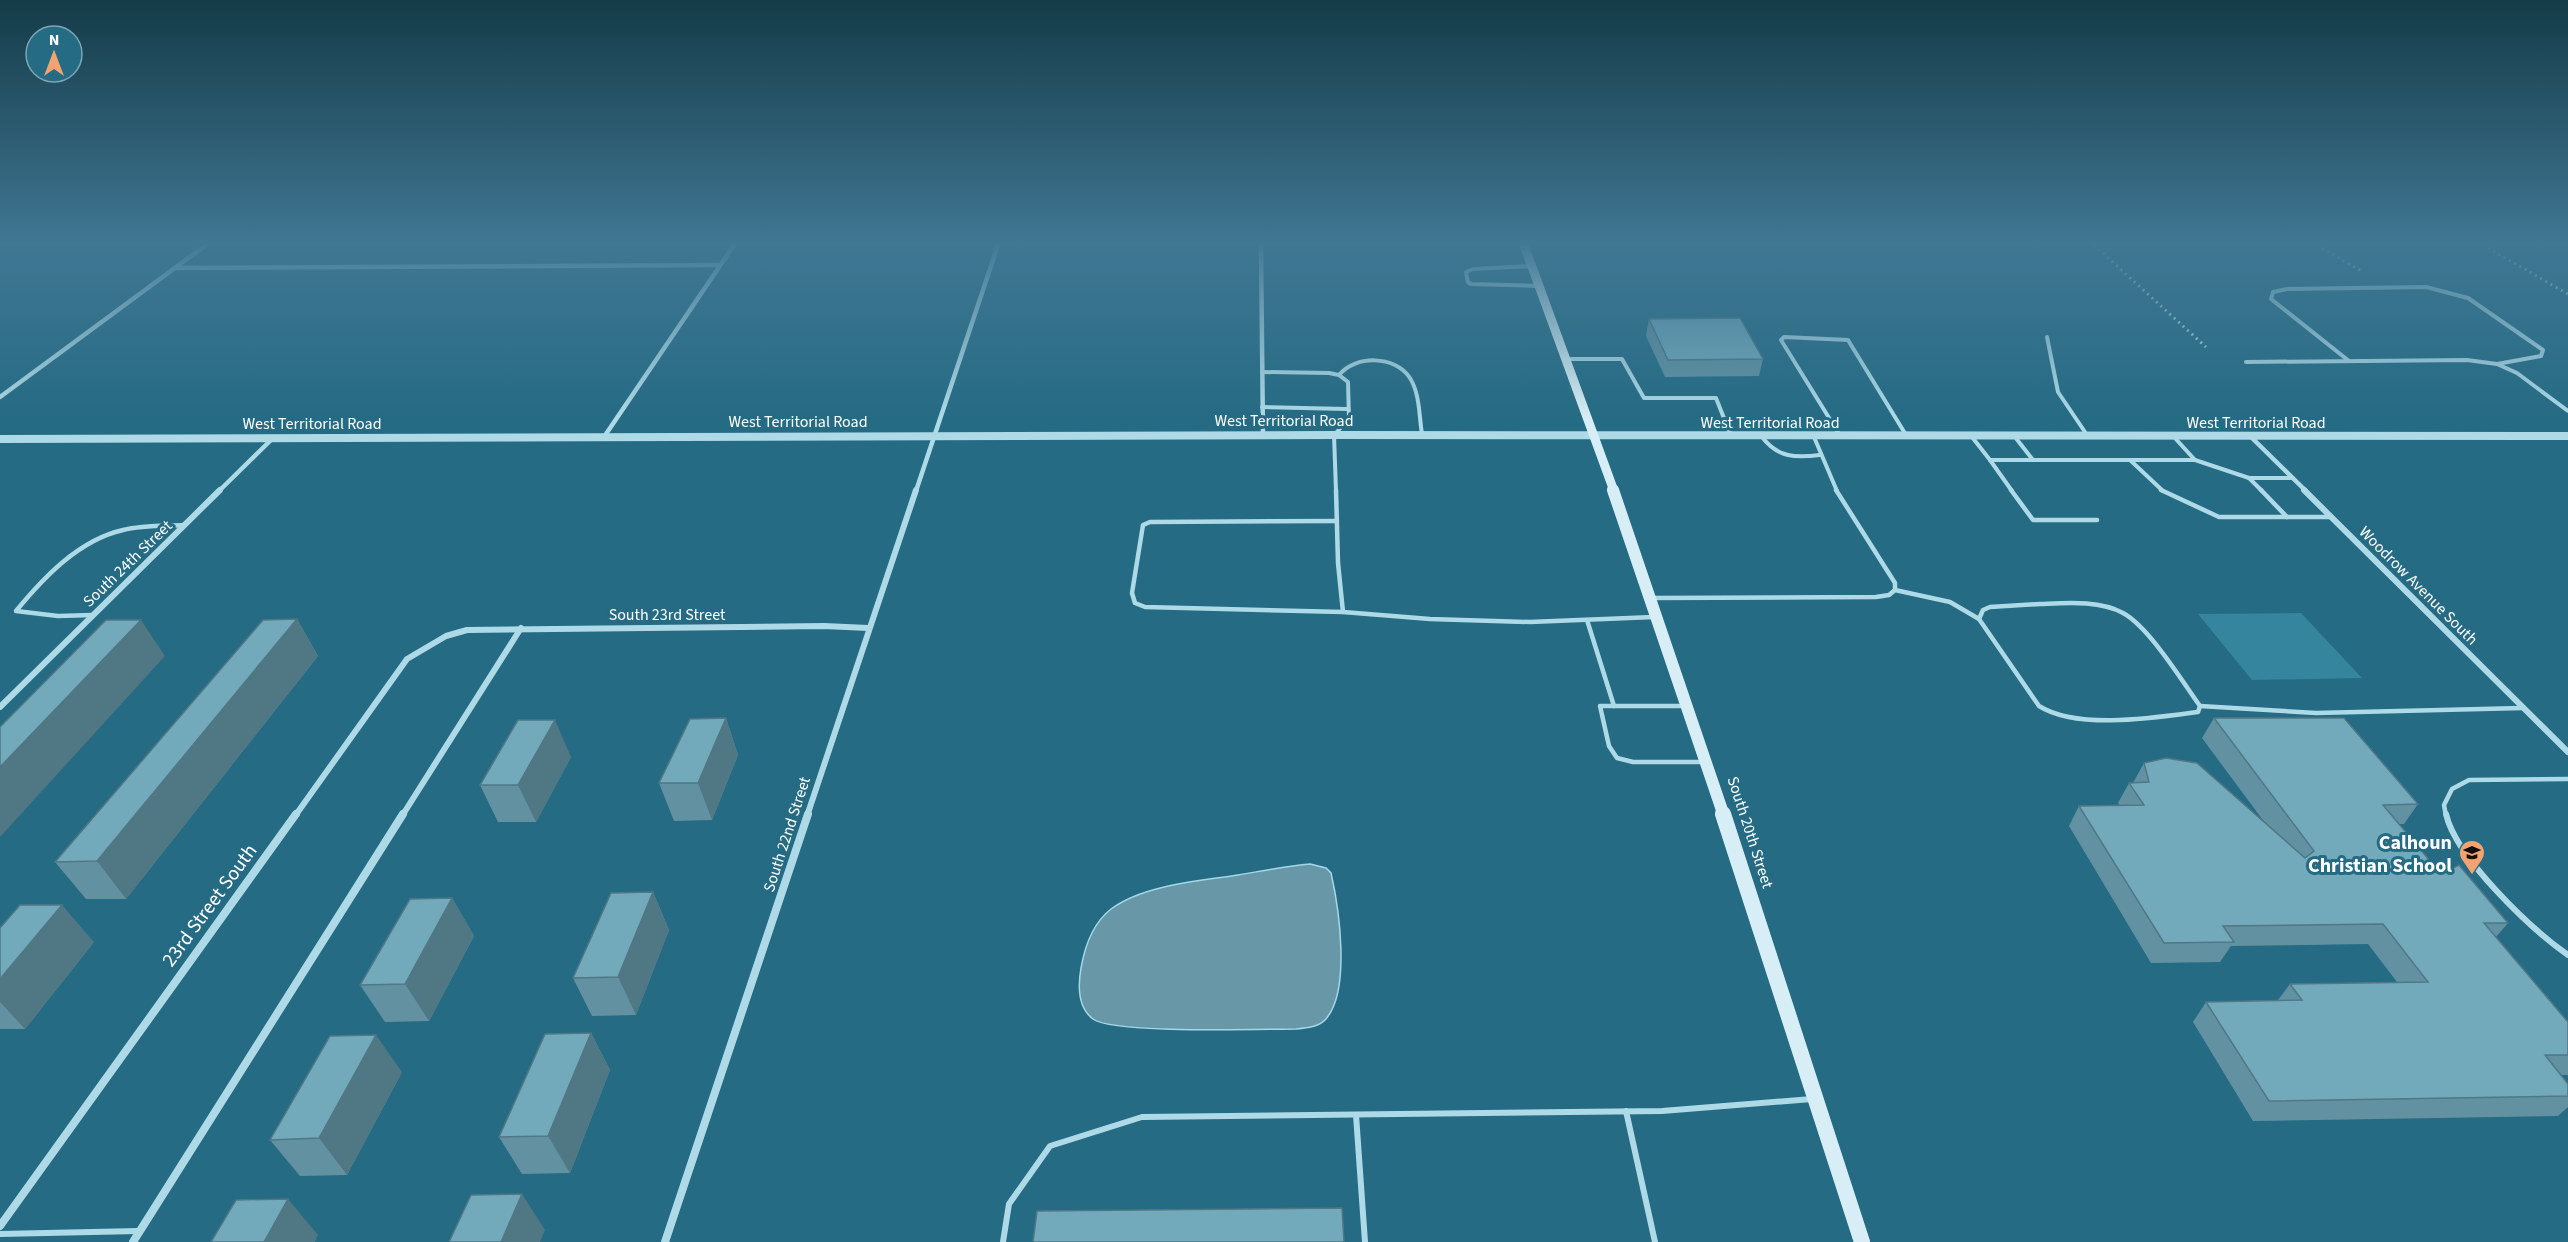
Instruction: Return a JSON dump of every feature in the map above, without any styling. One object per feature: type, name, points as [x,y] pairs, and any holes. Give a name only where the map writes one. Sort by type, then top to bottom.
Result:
[{"type":"main road","name":"South 20th Street","points":[[1546,303],[1596,437],[1707,762],[1862,1242]]},
{"type":"street","points":[[0,396],[126,303]]},
{"type":"street","points":[[604,437],[694,303]]},
{"type":"street","name":"South 22nd Street","points":[[665,1242],[868,628],[979,303]]},
{"type":"street","points":[[1261,303],[1263,435]]},
{"type":"street","name":"West Territorial Road","points":[[0,439],[1263,435],[2568,436]]},
{"type":"street","name":"Woodrow Avenue South","points":[[2252,437],[2568,752]]},
{"type":"street","name":"South 24th Street","points":[[0,707],[272,439]]},
{"type":"street","name":"South 23rd Street","points":[[467,630],[824,626],[868,628]]},
{"type":"street","points":[[133,1242],[521,628]]},
{"type":"street","name":"23rd Street South","points":[[0,1226],[407,659],[446,636],[467,630]]},
{"type":"lane","points":[[2276,303],[2349,361]]},
{"type":"lane","points":[[2475,303],[2543,350],[2541,357],[2497,364]]},
{"type":"lane","points":[[1841,437],[1781,340],[1784,337],[1848,340],[1907,437]]},
{"type":"lane","points":[[2047,337],[2058,392],[2089,437]]},
{"type":"lane","points":[[1567,359],[1622,359],[1644,398],[1716,398],[1731,437]]},
{"type":"lane","points":[[2246,362],[2467,360],[2497,364],[2517,373],[2568,411]]},
{"type":"lane","points":[[1339,375],[1349,365],[1361,361],[1377,362],[1404,372],[1412,382],[1422,435]]},
{"type":"lane","points":[[1262,372],[1303,371],[1339,375],[1348,382],[1348,419],[1334,435],[1338,563],[1343,612]]},
{"type":"lane","points":[[1263,407],[1347,409]]},
{"type":"lane","points":[[1762,437],[1770,448],[1782,456],[1820,455]]},
{"type":"lane","points":[[1814,437],[1831,481],[1862,534],[1887,568],[1895,583],[1895,590]]},
{"type":"lane","points":[[1972,437],[2033,520],[2097,520]]},
{"type":"lane","points":[[2015,437],[2032,460]]},
{"type":"lane","points":[[2174,437],[2195,460]]},
{"type":"lane","points":[[1990,460],[2195,460],[2249,478],[2293,478]]},
{"type":"lane","points":[[2130,460],[2162,491],[2218,517],[2331,517]]},
{"type":"lane","points":[[2249,478],[2288,517]]},
{"type":"lane","points":[[1337,521],[1149,522],[1143,525],[1132,593],[1135,603],[1145,607],[1343,612],[1430,620],[1530,622],[1658,617]]},
{"type":"lane","points":[[93,615],[58,616],[15,611],[32,590],[77,552],[115,532],[147,526],[185,525]]},
{"type":"lane","points":[[1651,598],[1860,598],[1889,595],[1895,590]]},
{"type":"lane","points":[[1895,590],[1949,602],[1963,607],[1979,619],[2039,706],[2050,713],[2085,718],[2173,716],[2198,712],[2200,706]]},
{"type":"lane","points":[[1979,619],[1983,610],[1990,607],[2085,604],[2115,609],[2137,624],[2200,706],[2316,712],[2523,708]]},
{"type":"lane","points":[[1587,620],[1614,706]]},
{"type":"lane","points":[[1688,706],[1600,706],[1609,746],[1617,758],[1633,762],[1707,762]]},
{"type":"lane","points":[[2568,778],[2469,780],[2452,789],[2444,805],[2450,828],[2469,856],[2530,926],[2568,955]]},
{"type":"lane","points":[[1003,1242],[1009,1204],[1050,1146],[1142,1117],[1626,1111],[1816,1099]]},
{"type":"lane","points":[[1626,1111],[1655,1242]]},
{"type":"lane","points":[[1356,1114],[1365,1242]]},
{"type":"lane","points":[[0,1234],[140,1231]]},
{"type":"path","points":[[2158,303],[2206,347]]},
{"type":"shaded area","points":[[2301,613],[2362,678],[2252,680],[2198,614]]},
{"type":"shaded area","points":[[1310,864],[1326,868],[1331,873],[1340,927],[1341,969],[1338,989],[1334,1006],[1320,1024],[1296,1029],[1157,1029],[1106,1024],[1093,1019],[1084,1008],[1081,1002],[1079,981],[1085,951],[1099,921],[1111,909],[1139,894],[1172,885]]},
{"type":"building","points":[[1740,318],[1763,359],[1668,360],[1649,319]]},
{"type":"building","points":[[297,619],[97,861],[55,862],[263,620]]},
{"type":"building","points":[[106,620],[141,620],[0,767],[0,727]]},
{"type":"building","points":[[726,718],[698,783],[659,783],[690,719]]},
{"type":"building","points":[[2214,718],[2344,718],[2418,804],[2383,805],[2441,874],[2459,865],[2508,923],[2484,923],[2568,1022],[2568,1055],[2545,1055],[2568,1084],[2568,1096],[2269,1101],[2206,1002],[2302,1000],[2290,984],[2428,982],[2383,924],[2223,926],[2234,942],[2164,943],[2079,806],[2144,805],[2129,783],[2149,782],[2144,763],[2166,758],[2197,763],[2305,858],[2314,851]]},
{"type":"building","points":[[518,720],[555,720],[518,785],[480,785]]},
{"type":"building","points":[[653,892],[618,977],[573,978],[611,893]]},
{"type":"building","points":[[452,898],[405,984],[360,985],[410,899]]},
{"type":"building","points":[[20,905],[62,905],[0,979],[0,928]]},
{"type":"building","points":[[591,1033],[548,1136],[499,1137],[545,1034]]},
{"type":"building","points":[[376,1035],[319,1138],[270,1140],[330,1036]]},
{"type":"building","points":[[522,1194],[501,1242],[449,1242],[471,1195]]},
{"type":"building","points":[[288,1199],[264,1242],[211,1242],[236,1200]]},
{"type":"building","points":[[1342,1208],[1344,1242],[1033,1242],[1037,1211]]},
{"type":"place","name":"Calhoun Christian School","points":[[2472,876]]}]
